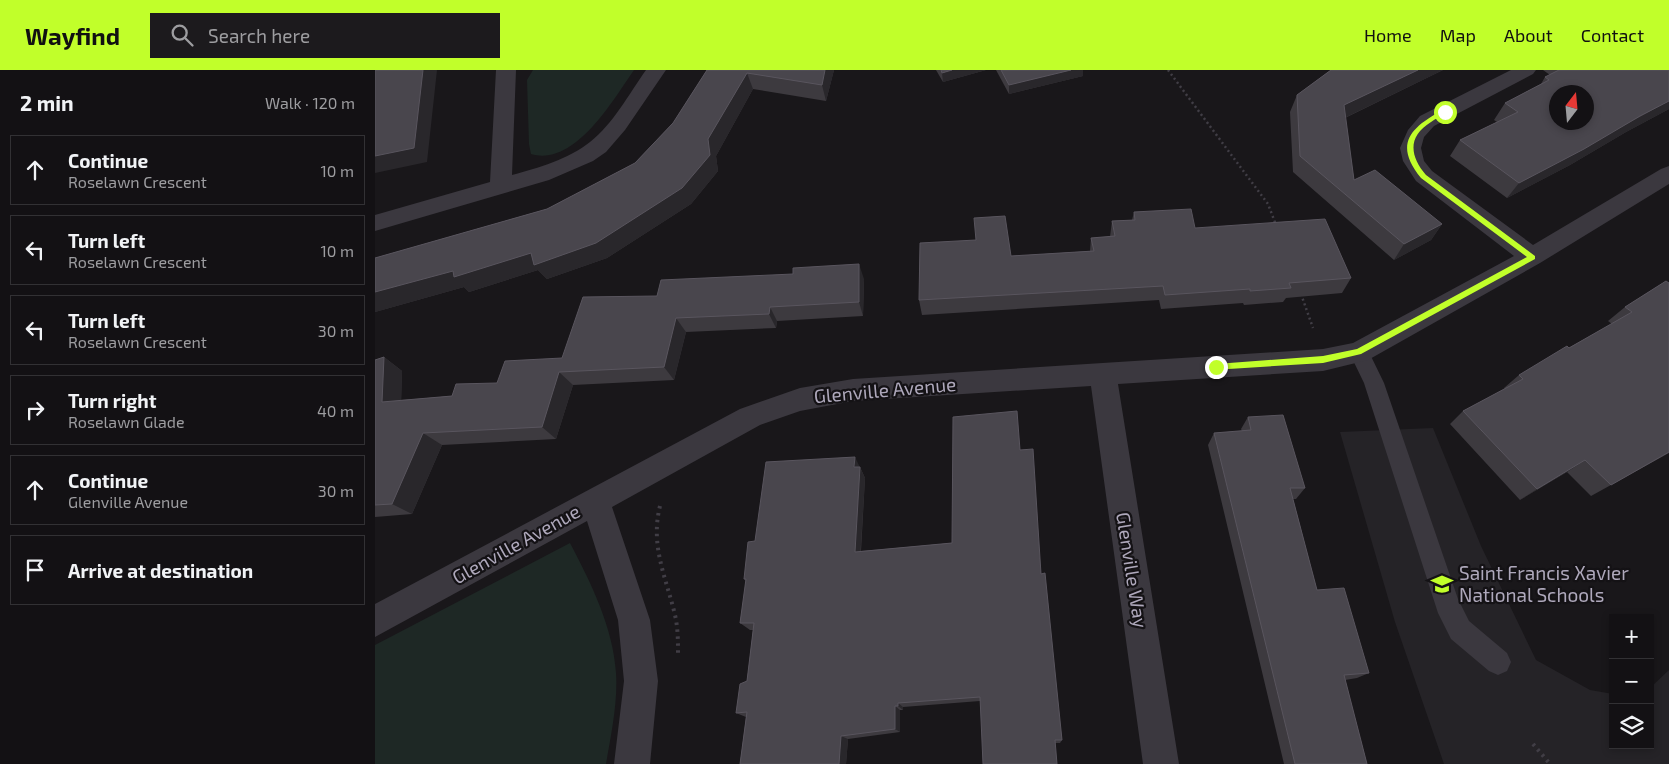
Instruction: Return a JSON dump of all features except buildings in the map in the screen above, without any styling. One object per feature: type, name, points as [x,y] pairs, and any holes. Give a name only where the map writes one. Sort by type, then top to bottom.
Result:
[{"type":"street","points":[[501,187],[506,70]]},
{"type":"street","points":[[375,223],[501,187],[569,164],[598,147],[623,119],[656,70]]},
{"type":"street","points":[[1526,70],[1427,121],[1416,133],[1409,150],[1413,163],[1424,176],[1532,257]]},
{"type":"street","name":"Glenville Avenue","points":[[375,621],[750,418],[785,403],[815,394],[853,390],[1323,360],[1359,352],[1532,257],[1669,174]]},
{"type":"street","name":"Glenville Way","points":[[1103,375],[1161,764]]},
{"type":"street","points":[[595,501],[634,620],[641,681],[632,764]]},
{"type":"lane","points":[[1359,352],[1374,383],[1447,604],[1460,630],[1499,662]]},
{"type":"path","points":[[1168,70],[1228,153],[1268,204],[1278,230]]},
{"type":"path","points":[[1298,285],[1323,360]]},
{"type":"path","points":[[1533,744],[1550,764]]},
{"type":"shaded area","points":[[533,70],[634,70],[604,113],[591,128],[563,151],[547,155],[531,154],[529,144],[527,80]]},
{"type":"shaded area","name":"Saint Francis Xavier National Schools","points":[[1433,428],[1481,546],[1536,660],[1590,690],[1609,693],[1609,749],[1654,749],[1654,684],[1669,670],[1669,764],[1444,764],[1395,622],[1340,432]]},
{"type":"shaded area","points":[[570,543],[600,606],[611,639],[614,656],[616,695],[606,764],[375,764],[375,645]]},
{"type":"place","name":"Saint Francis Xavier National Schools","points":[[1442,584]]},
{"type":"route","points":[[1216,367],[1323,360],[1359,352],[1435,312],[1532,257],[1424,176],[1413,163],[1409,150],[1416,133],[1427,121],[1445,112]]}]
